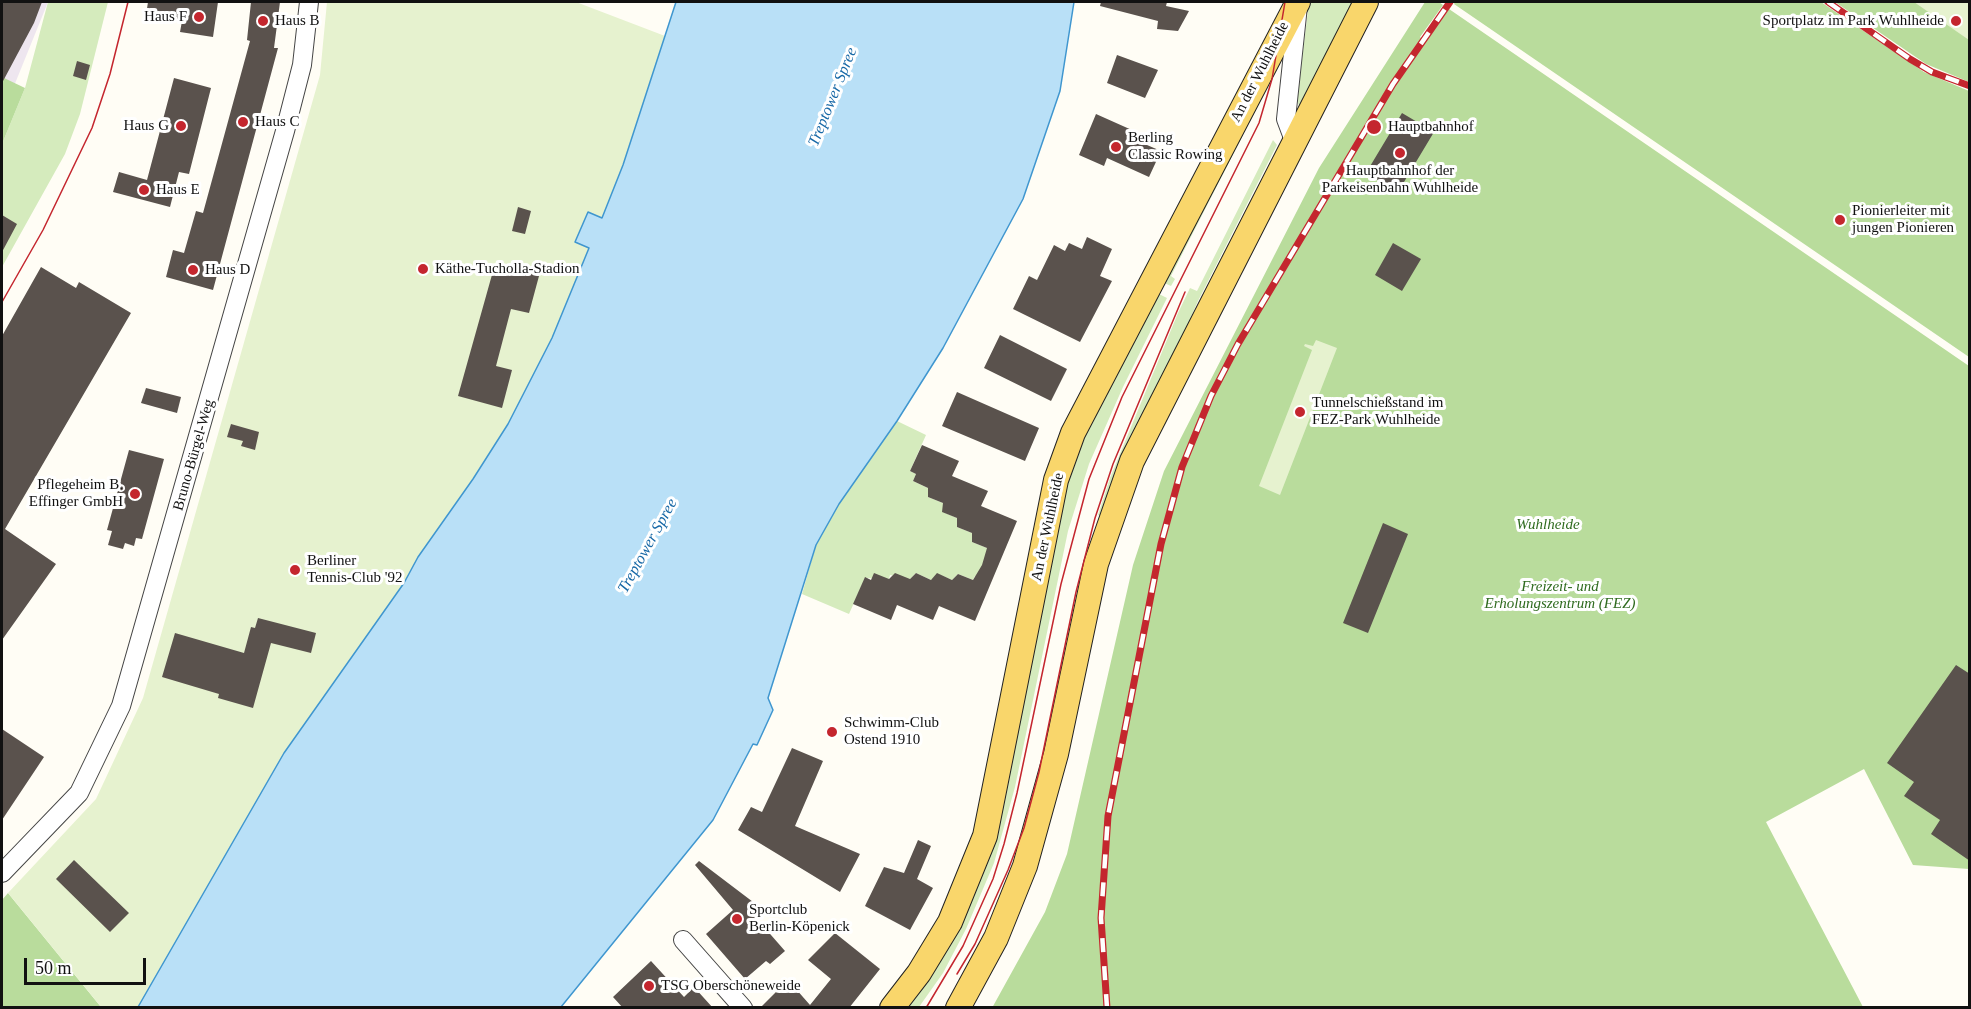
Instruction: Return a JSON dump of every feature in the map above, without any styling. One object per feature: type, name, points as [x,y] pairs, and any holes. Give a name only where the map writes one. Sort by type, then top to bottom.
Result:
[{"type":"main road","name":"An der Wuhlheide","points":[[892,1008],[919,973],[950,922],[985,836],[1056,480],[1073,434],[1298,2]]},
{"type":"main road","points":[[958,1008],[996,938],[1025,866],[1056,754],[1091,584],[1118,497],[1148,426],[1186,351],[1217,299],[1366,2]]},
{"type":"street","name":"Bruno-Bürgel-Weg","points":[[2,873],[79,793],[121,706],[285,131],[302,65],[309,2]]},
{"type":"street","points":[[1295,143],[1286,119],[1297,34],[1298,2]]},
{"type":"street","points":[[683,940],[743,1008]]},
{"type":"shaded area","points":[[2,2],[48,2],[14,86],[2,79]]},
{"type":"green space","points":[[48,2],[108,2],[80,114],[65,154],[2,267],[2,144],[25,88]]},
{"type":"green space","name":"Käthe-Tucholla-Stadion","points":[[327,2],[576,2],[665,36],[623,165],[602,218],[588,212],[575,242],[589,248],[552,338],[508,424],[473,479],[418,557],[404,583],[284,753],[138,1007],[101,1007],[8,893],[96,799],[143,698],[320,75]]},
{"type":"green space","points":[[1309,2],[1356,2],[1299,106],[1297,101]]},
{"type":"green space","name":"Wuhlheide","points":[[1425,2],[1439,2],[1443,5],[1420,37],[1425,42],[1449,9],[1969,366],[1969,869],[1913,865],[1864,769],[1766,822],[1863,1007],[992,1008],[1045,912],[1067,854],[1133,565],[1164,471],[1319,168]]},
{"type":"green space","points":[[1455,2],[1821,2],[1924,72],[1969,91],[1969,357],[1454,4]]},
{"type":"green space","points":[[1835,2],[1969,2],[1969,82],[1926,64]]},
{"type":"green space","name":"Sportplatz im Park Wuhlheide","points":[[1914,2],[1969,2],[1969,40]]},
{"type":"green space","points":[[2,77],[25,88],[2,144]]},
{"type":"green space","points":[[1241,133],[1243,135],[1171,276],[1175,279],[1171,286],[1162,282]]},
{"type":"green space","points":[[1273,140],[1277,145],[1198,301],[1103,517],[1098,515],[1110,478],[1178,313],[1190,288],[1197,291]]},
{"type":"green space","points":[[1157,293],[1167,298],[1123,387],[1089,464],[1068,531],[1015,787],[994,863],[966,929],[943,973],[919,1007],[904,1008],[944,952],[1064,487],[1080,439]]},
{"type":"green space","name":"Tunnelschießstand im FEZ-Park Wuhlheide","points":[[1316,340],[1337,348],[1280,495],[1259,486],[1312,350],[1304,346],[1305,344],[1313,346]]},
{"type":"green space","points":[[897,421],[926,435],[910,471],[916,474],[913,481],[928,488],[928,497],[943,503],[943,512],[957,518],[957,527],[972,533],[972,542],[987,548],[987,557],[999,563],[992,579],[975,576],[973,580],[958,574],[952,580],[938,574],[931,580],[916,573],[910,579],[890,575],[889,579],[865,578],[849,614],[802,594],[816,545],[839,504]]},
{"type":"green space","points":[[8,893],[101,1007],[2,1007],[2,900]]},
{"type":"water","name":"Treptower Spree","points":[[676,2],[1074,2],[1060,91],[1023,199],[943,348],[897,421],[839,504],[816,545],[768,698],[773,710],[757,745],[753,744],[713,820],[561,1007],[138,1007],[284,753],[404,583],[418,557],[473,479],[508,424],[552,338],[589,248],[575,242],[588,212],[602,218],[623,165]]},
{"type":"building","points":[[2,2],[42,2],[34,23],[2,83]]},
{"type":"building","name":"Haus F","points":[[148,2],[218,2],[213,37],[180,32],[182,21],[146,15]]},
{"type":"building","points":[[251,2],[280,2],[274,48],[278,48],[213,290],[166,277],[173,250],[184,253],[196,211],[203,213],[250,41],[247,40]]},
{"type":"building","points":[[1101,2],[1167,2],[1166,6],[1189,11],[1178,31],[1157,29],[1158,21],[1100,6]]},
{"type":"building","points":[[1117,55],[1158,70],[1145,98],[1107,83]]},
{"type":"building","points":[[77,61],[90,65],[86,80],[73,76]]},
{"type":"building","name":"Haus G","points":[[174,78],[211,88],[189,174],[179,172],[170,207],[113,192],[119,172],[147,180]]},
{"type":"building","name":"Hauptbahnhof der Parkeisenbahn Wuhlheide","points":[[1402,113],[1434,132],[1398,192],[1366,173]]},
{"type":"building","name":"Berling Classic Rowing","points":[[1096,114],[1143,135],[1140,142],[1161,151],[1149,177],[1107,158],[1104,166],[1079,155]]},
{"type":"building","points":[[518,207],[531,211],[525,234],[512,231]]},
{"type":"building","points":[[2,215],[17,224],[2,252]]},
{"type":"building","points":[[1087,237],[1112,249],[1100,276],[1112,281],[1080,342],[1013,309],[1029,276],[1037,280],[1054,245],[1065,251],[1069,243],[1082,249]]},
{"type":"building","points":[[1393,243],[1421,259],[1402,291],[1375,275]]},
{"type":"building","points":[[495,264],[539,276],[529,313],[511,309],[496,366],[512,370],[502,408],[458,396]]},
{"type":"building","points":[[41,267],[76,288],[79,282],[131,313],[5,529],[56,564],[2,640],[2,336]]},
{"type":"building","points":[[1000,335],[1067,369],[1051,401],[984,368]]},
{"type":"building","points":[[146,388],[181,397],[177,413],[141,403]]},
{"type":"building","points":[[957,392],[1039,428],[1025,461],[942,426]]},
{"type":"building","points":[[231,424],[259,432],[255,450],[241,446],[243,441],[227,437]]},
{"type":"building","points":[[922,445],[959,461],[952,476],[988,491],[981,506],[1017,521],[975,621],[939,606],[933,620],[897,605],[891,620],[853,604],[865,577],[871,580],[874,573],[889,579],[895,573],[910,579],[916,573],[931,580],[937,573],[952,580],[958,574],[973,580],[982,565],[987,548],[972,542],[972,533],[957,527],[957,518],[942,512],[943,503],[928,497],[928,488],[913,481],[916,474],[910,471]]},
{"type":"building","name":"Pflegeheim B. Effinger GmbH","points":[[129,450],[164,459],[142,539],[136,538],[134,546],[125,543],[123,549],[108,545],[112,531],[107,530]]},
{"type":"building","points":[[1383,523],[1408,534],[1368,633],[1343,623]]},
{"type":"building","points":[[258,618],[316,633],[311,653],[271,643],[253,708],[218,698],[219,694],[162,677],[175,633],[244,653],[251,627],[255,628]]},
{"type":"building","points":[[1956,665],[1970,674],[1970,861],[1931,834],[1940,820],[1904,796],[1914,782],[1887,763]]},
{"type":"building","points":[[2,729],[44,757],[2,820]]},
{"type":"building","points":[[792,748],[823,761],[795,826],[860,854],[840,892],[738,830],[751,807],[762,812]]},
{"type":"building","points":[[918,840],[931,846],[917,879],[933,888],[910,930],[865,906],[884,867],[904,873]]},
{"type":"building","points":[[74,860],[129,913],[110,932],[56,879]]},
{"type":"building","name":"Sportclub Berlin-Köpenick","points":[[699,861],[757,905],[750,911],[785,951],[770,964],[766,961],[745,979],[706,934],[733,910],[695,865]]},
{"type":"building","points":[[835,933],[880,969],[849,1008],[760,1008],[788,980],[810,1005],[831,979],[808,960]]},
{"type":"building","name":"TSG Oberschöneweide","points":[[651,961],[684,997],[694,987],[713,1008],[623,1008],[613,997]]},
{"type":"tram line","points":[[2,302],[43,230],[92,128],[110,74],[128,2]]},
{"type":"tram line","points":[[926,1008],[963,946],[993,879],[1004,844],[1061,584],[1089,479],[1122,397],[1259,123],[1272,79],[1285,2]]},
{"type":"tram line","points":[[957,974],[975,944],[1024,828],[1039,772],[1076,592],[1095,518],[1113,464],[1185,292]]},
{"type":"railway","points":[[1107,1008],[1101,918],[1108,816],[1161,544],[1182,467],[1211,396],[1238,344],[1393,84],[1450,2]]},
{"type":"railway","points":[[1828,2],[1910,59],[1932,72],[1970,86]]},
{"type":"place","name":"Haus F","points":[[199,17]]},
{"type":"place","name":"Haus B","points":[[263,21]]},
{"type":"place","name":"Sportplatz im Park Wuhlheide","points":[[1956,21]]},
{"type":"place","name":"Haus C","points":[[243,122]]},
{"type":"place","name":"Haus G","points":[[181,126]]},
{"type":"place","name":"Hauptbahnhof","points":[[1374,127]]},
{"type":"place","name":"Berling Classic Rowing","points":[[1116,147]]},
{"type":"place","name":"Hauptbahnhof der Parkeisenbahn Wuhlheide","points":[[1400,153]]},
{"type":"place","name":"Haus E","points":[[144,190]]},
{"type":"place","name":"Pionierleiter mit jungen Pionieren","points":[[1840,220]]},
{"type":"place","name":"Käthe-Tucholla-Stadion","points":[[423,269]]},
{"type":"place","name":"Haus D","points":[[193,270]]},
{"type":"place","name":"Tunnelschießstand im FEZ-Park Wuhlheide","points":[[1300,412]]},
{"type":"place","name":"Pflegeheim B. Effinger GmbH","points":[[135,494]]},
{"type":"place","name":"Berliner Tennis-Club '92","points":[[295,570]]},
{"type":"place","name":"Schwimm-Club Ostend 1910","points":[[832,732]]},
{"type":"place","name":"Sportclub Berlin-Köpenick","points":[[737,919]]},
{"type":"place","name":"TSG Oberschöneweide","points":[[649,986]]},
{"type":"park label","name":"Freizeit- und Erholungszentrum (FEZ)","points":[[1560,596]]}]
